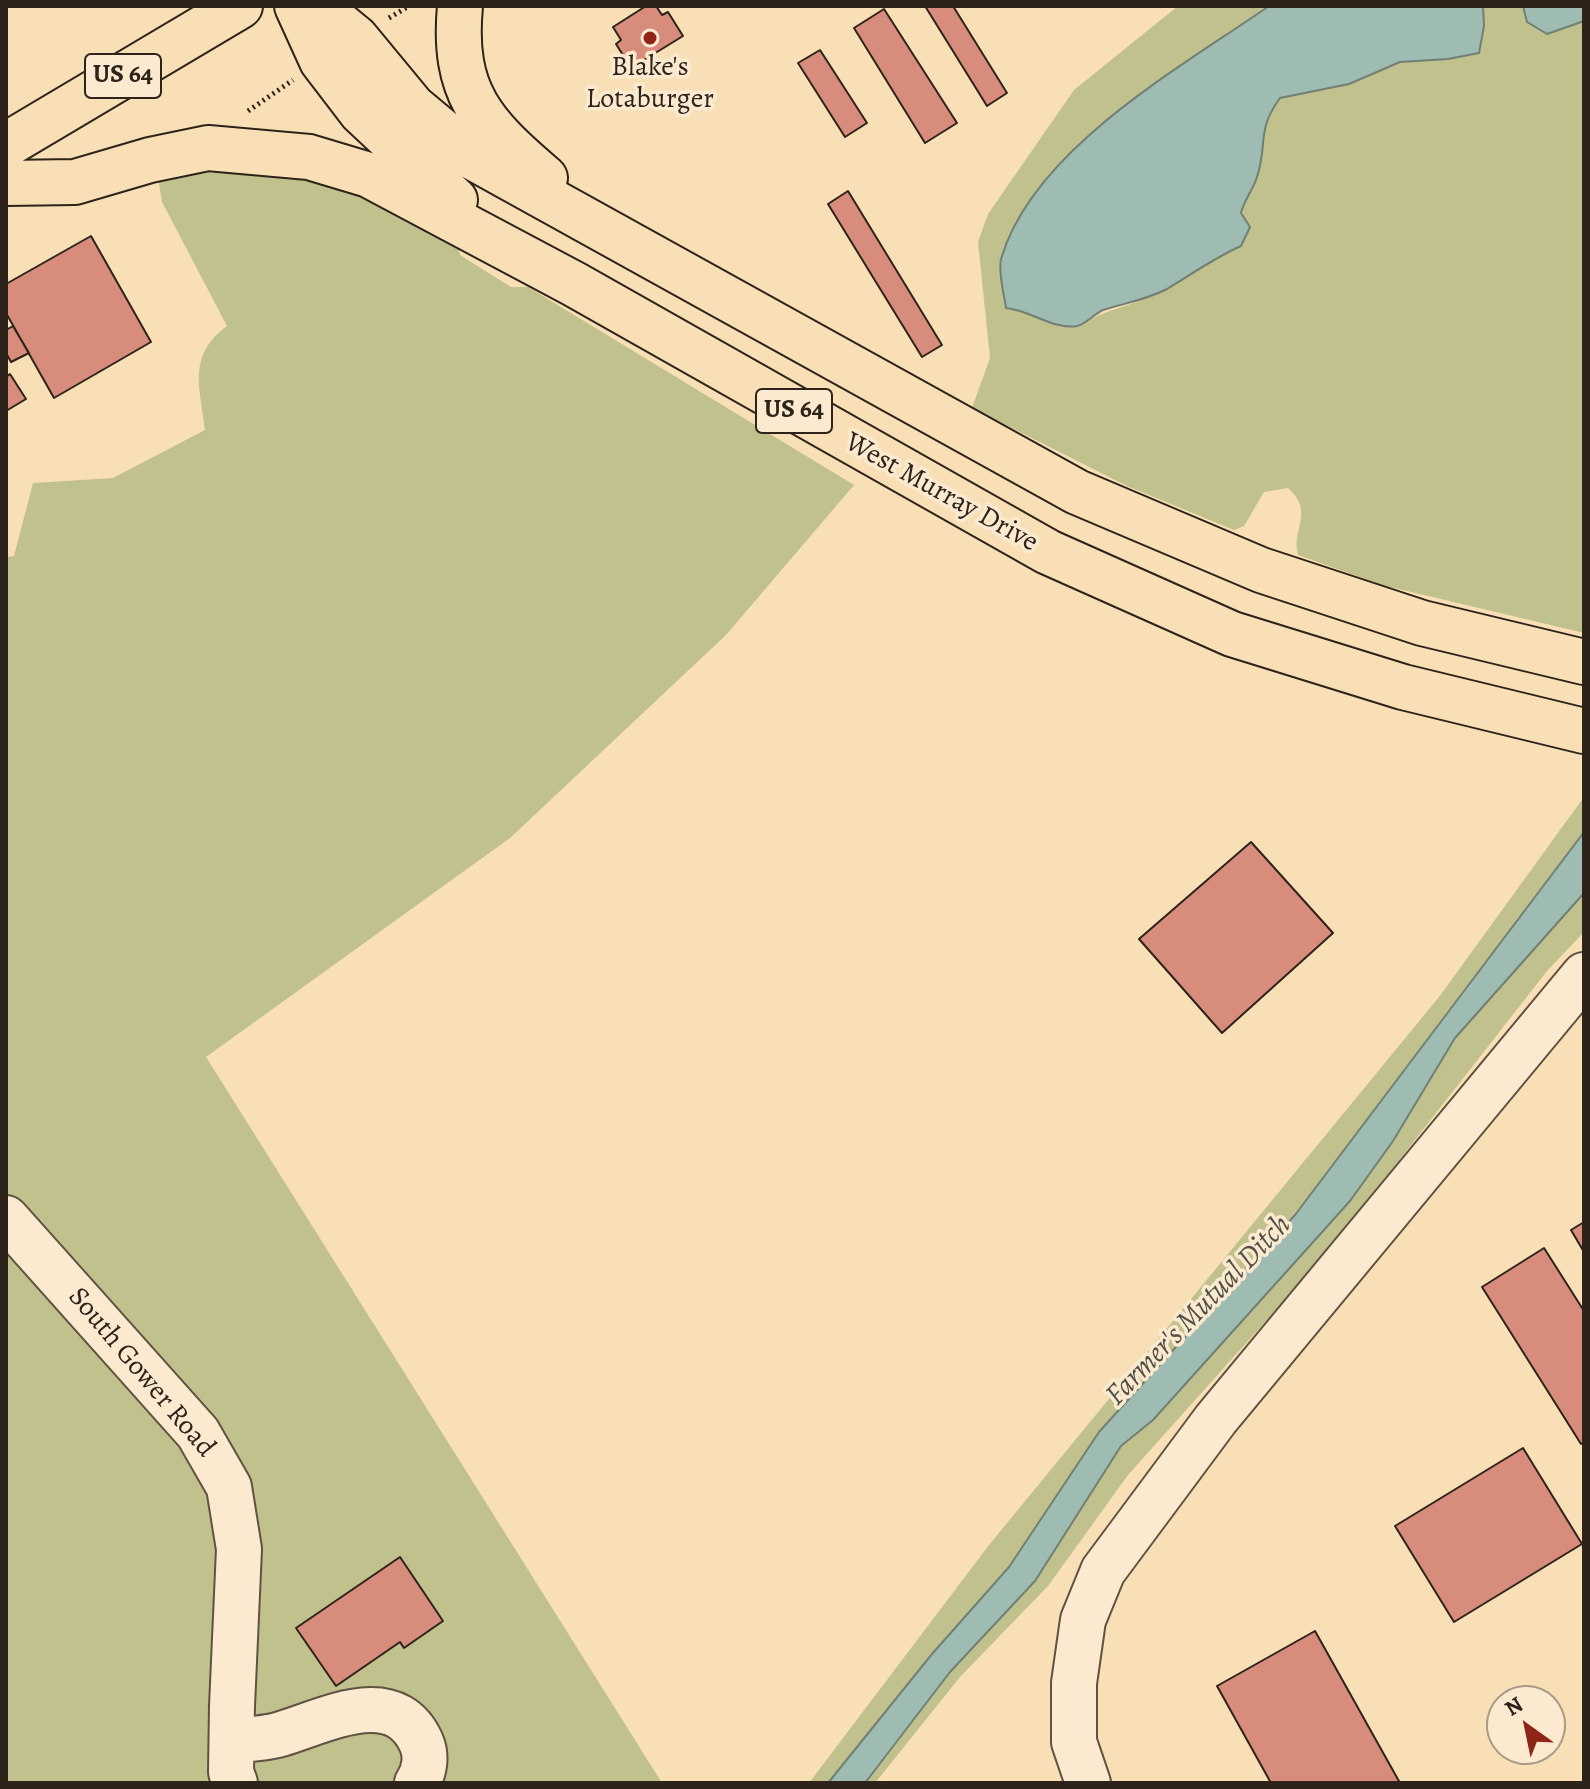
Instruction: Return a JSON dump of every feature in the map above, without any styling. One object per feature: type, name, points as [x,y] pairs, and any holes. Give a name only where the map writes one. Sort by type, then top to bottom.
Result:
[{"type":"highway","name":"US 64","points":[[6,145],[240,6]]},
{"type":"highway","points":[[297,6],[322,61],[389,141],[442,190],[574,284]]},
{"type":"highway","name":"US 64","points":[[317,6],[356,38],[413,107],[474,158],[620,242],[1077,492],[1261,570],[1422,623],[1584,662]]},
{"type":"highway","points":[[460,6],[458,57],[466,86],[486,122],[620,242]]},
{"type":"highway","name":"West Murray Drive","points":[[6,183],[75,182],[150,160],[208,148],[309,157],[369,175],[574,284],[1048,552],[1232,634],[1403,687],[1584,731]]},
{"type":"lane","points":[[1088,1783],[1074,1742],[1074,1683],[1083,1620],[1103,1571],[1216,1419],[1584,975]]},
{"type":"lane","name":"South Gower Road","points":[[6,1218],[198,1433],[229,1487],[239,1549],[231,1772],[235,1783]]},
{"type":"lane","points":[[232,1740],[278,1736],[352,1711],[378,1709],[398,1716],[414,1727],[424,1749],[423,1773],[417,1783]]},
{"type":"path","points":[[248,111],[303,72]]},
{"type":"green space","points":[[1178,6],[1269,6],[1149,90],[1006,308],[1078,326],[1165,290],[1241,246],[1243,205],[1257,177],[1265,118],[1280,98],[1349,84],[1400,62],[1448,59],[1484,26],[1483,6],[1523,6],[1527,22],[1547,34],[1584,21],[1584,633],[1382,585],[1298,555],[1300,505],[1288,488],[1264,492],[1244,526],[1234,530],[1127,486],[972,408],[990,358],[978,242],[988,214],[1074,90]]},
{"type":"green space","points":[[245,170],[329,185],[408,217],[458,246],[460,255],[511,287],[528,287],[854,485],[726,635],[510,838],[206,1057],[662,1783],[6,1783],[6,1231],[186,1432],[213,1473],[231,1546],[225,1691],[256,1692],[250,1635],[248,1527],[240,1495],[221,1451],[204,1423],[6,1204],[6,557],[14,556],[33,483],[113,478],[205,430],[199,386],[201,360],[214,337],[227,326],[162,202],[158,177]]},
{"type":"green space","points":[[1584,797],[1584,832],[1295,1215],[1099,1432],[1009,1567],[932,1654],[828,1783],[809,1783],[989,1545],[1439,997]]},
{"type":"green space","points":[[1584,893],[1584,932],[1547,971],[1393,1168],[1281,1304],[1128,1475],[1048,1586],[960,1677],[875,1783],[865,1783],[950,1672],[1035,1581],[1121,1446],[1153,1420],[1349,1201],[1393,1141],[1455,1038]]},
{"type":"water","points":[[1269,6],[1483,6],[1484,26],[1479,53],[1448,59],[1400,62],[1349,84],[1280,98],[1268,119],[1257,177],[1241,213],[1250,227],[1241,246],[1167,289],[1103,310],[1077,326],[1050,323],[1006,308],[1001,259],[1018,219],[1044,182],[1076,147],[1114,114]]},
{"type":"water","points":[[1523,6],[1584,6],[1584,21],[1547,34],[1527,22]]},
{"type":"water","points":[[1584,832],[1584,893],[1455,1038],[1393,1141],[1350,1201],[1153,1420],[1121,1446],[1035,1581],[950,1672],[865,1783],[828,1783],[932,1654],[1009,1567],[1099,1432],[1295,1215]]},
{"type":"building","name":"Blake's Lotaburger","points":[[646,6],[656,6],[662,15],[668,12],[683,36],[631,68],[616,44],[621,40],[613,27]]},
{"type":"building","points":[[925,6],[953,6],[1007,93],[987,106]]},
{"type":"building","points":[[884,9],[957,123],[925,143],[854,28]]},
{"type":"building","points":[[820,50],[867,123],[845,137],[798,63]]},
{"type":"building","points":[[848,191],[942,345],[922,357],[828,204]]},
{"type":"building","points":[[91,236],[151,342],[54,398],[6,313],[6,284]]},
{"type":"building","points":[[13,326],[29,353],[11,362],[6,353],[6,330]]},
{"type":"building","points":[[10,374],[26,399],[6,411],[6,377]]},
{"type":"building","points":[[1251,842],[1333,933],[1222,1033],[1139,939]]},
{"type":"building","points":[[1584,1222],[1584,1252],[1571,1230]]},
{"type":"building","points":[[1544,1248],[1584,1311],[1584,1442],[1581,1444],[1482,1287]]},
{"type":"building","points":[[1523,1448],[1582,1544],[1454,1622],[1395,1526]]},
{"type":"building","points":[[400,1557],[443,1621],[404,1648],[400,1642],[336,1686],[296,1628]]},
{"type":"building","points":[[1315,1631],[1400,1783],[1271,1783],[1217,1686]]},
{"type":"place","name":"Blake's Lotaburger","points":[[650,38]]},
{"type":"water label","name":"Farmer's Mutual Ditch","points":[[1199,1311]]}]
